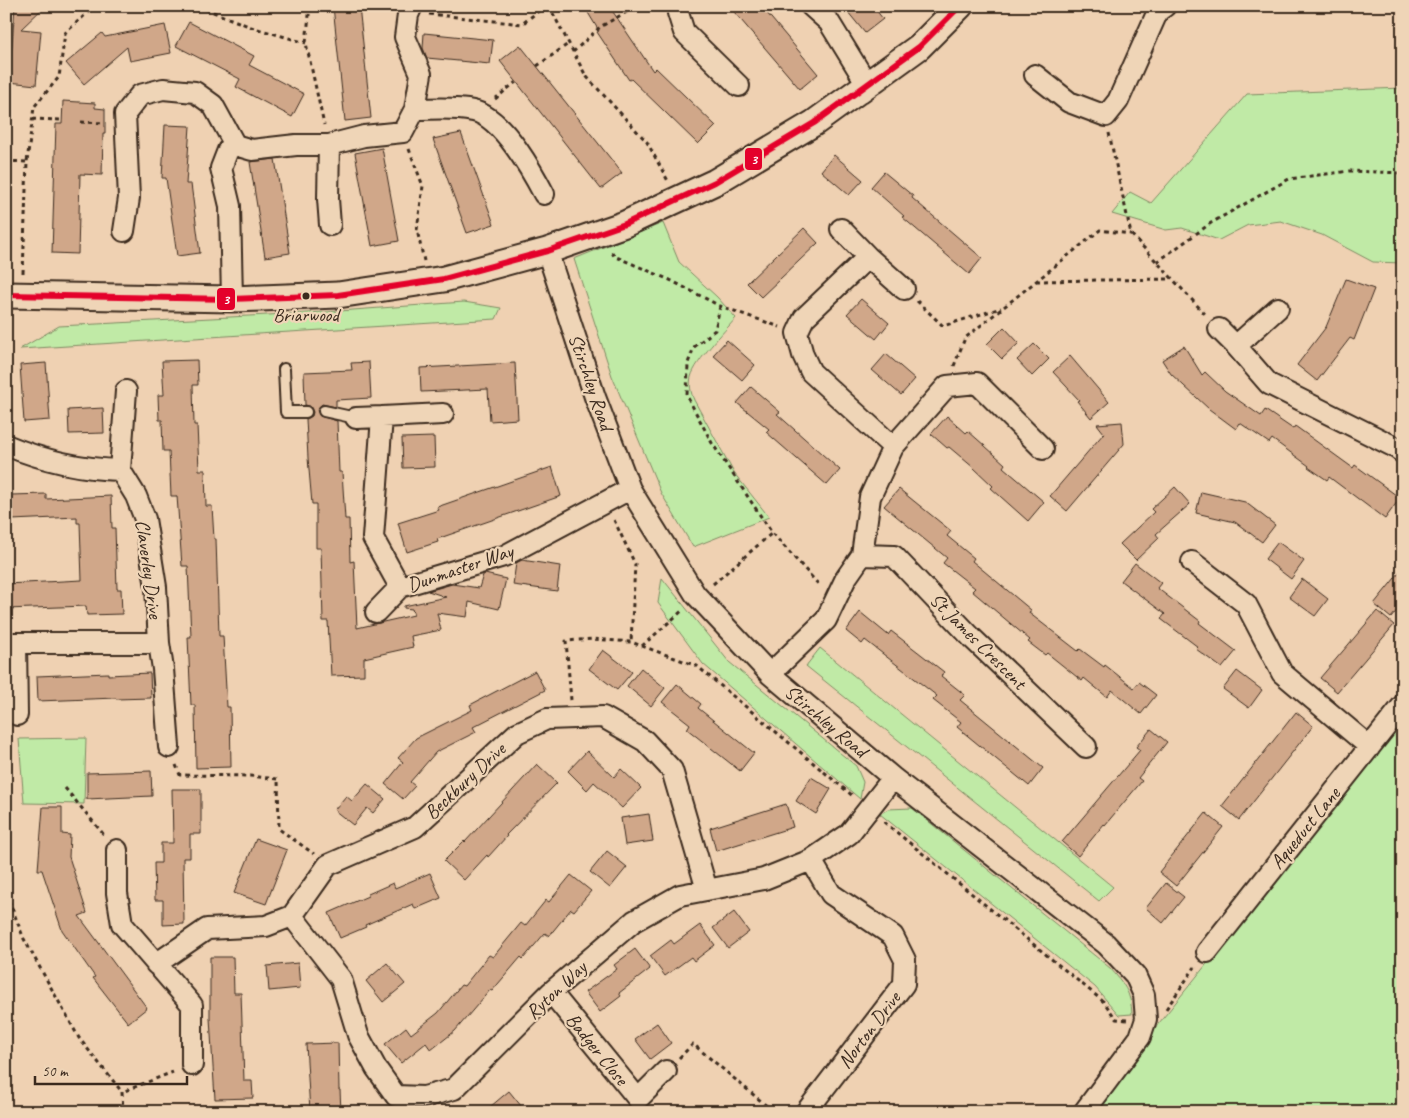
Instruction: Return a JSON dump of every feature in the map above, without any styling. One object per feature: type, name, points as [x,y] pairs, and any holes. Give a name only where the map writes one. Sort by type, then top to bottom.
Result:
[{"type":"street","points":[[679,6],[678,13],[684,32],[739,86]]},
{"type":"street","points":[[811,6],[829,22],[867,84]]},
{"type":"street","points":[[6,295],[232,299],[338,295],[444,279],[547,251],[625,224],[715,182],[814,123],[919,47],[960,6]]},
{"type":"street","points":[[1035,75],[1069,102],[1106,116],[1118,101],[1158,11],[1165,6]]},
{"type":"street","points":[[124,231],[129,198],[125,114],[140,95],[163,89],[194,92],[212,105],[236,145],[252,150],[296,145],[329,145],[364,136],[403,132],[415,109],[421,74],[406,37],[410,9]]},
{"type":"street","points":[[415,109],[475,111],[496,124],[527,162],[544,194]]},
{"type":"street","points":[[232,299],[230,206],[221,168],[228,150],[236,145]]},
{"type":"street","points":[[329,145],[328,199],[330,225]]},
{"type":"street","points":[[841,229],[868,257],[904,289]]},
{"type":"street","name":"Stirchley Road","points":[[547,251],[595,397],[630,489],[695,594],[770,674],[893,778],[1106,944],[1135,975],[1144,995],[1146,1019],[1140,1037],[1084,1112]]},
{"type":"street","points":[[868,257],[804,318],[797,333],[810,372],[893,447]]},
{"type":"street","points":[[1236,346],[1278,308]]},
{"type":"street","points":[[1219,329],[1269,384],[1388,443],[1403,453]]},
{"type":"street","points":[[770,674],[826,620],[846,578],[862,555],[870,497],[893,447],[947,386],[977,383],[1043,449]]},
{"type":"street","points":[[6,445],[32,456],[50,460],[97,469],[120,470],[126,391]]},
{"type":"street","points":[[356,418],[443,414]]},
{"type":"street","points":[[382,417],[373,538],[400,587]]},
{"type":"street","name":"Claverley Drive","points":[[120,470],[136,496],[145,519],[156,587],[159,644],[164,669],[169,747]]},
{"type":"street","name":"Dunmaster Way","points":[[376,612],[400,587],[504,556],[630,489]]},
{"type":"street","name":"St James Crescent","points":[[862,555],[894,556],[972,638],[1086,747]]},
{"type":"street","points":[[1192,562],[1246,604],[1282,673],[1370,747]]},
{"type":"street","name":"Claverley Drive","points":[[17,715],[11,643],[159,644]]},
{"type":"street","name":"Aqueduct Lane","points":[[1207,952],[1403,705]]},
{"type":"street","name":"Beckbury Drive","points":[[328,865],[415,827],[517,733],[547,719],[603,717],[644,741],[672,770],[707,890]]},
{"type":"street","name":"Ryton Way","points":[[292,916],[342,979],[358,1035],[376,1068],[392,1104],[424,1097],[454,1089],[550,992],[634,920],[680,895],[764,879],[810,860],[849,834],[893,778]]},
{"type":"street","points":[[118,850],[117,893],[122,924],[192,1005],[192,1065]]},
{"type":"street","name":"Norton Drive","points":[[806,1112],[904,984],[905,960],[893,936],[831,894],[810,860]]},
{"type":"street","points":[[156,964],[207,929],[266,926],[292,916],[328,865]]},
{"type":"street","name":"Badger Close","points":[[550,992],[638,1099],[666,1071]]},
{"type":"lane","points":[[284,369],[286,412],[306,412]]},
{"type":"lane","points":[[324,411],[356,418]]},
{"type":"path","points":[[23,276],[27,162],[34,107],[59,77],[65,34],[95,6]]},
{"type":"path","points":[[198,6],[251,27],[306,43]]},
{"type":"path","points":[[310,6],[306,43],[329,145]]},
{"type":"path","points":[[410,9],[522,24],[547,6],[586,76],[647,142],[672,188]]},
{"type":"path","points":[[573,52],[600,27],[637,6]]},
{"type":"path","points":[[537,66],[568,44]]},
{"type":"path","points":[[1403,75],[1400,86],[1403,120]]},
{"type":"path","points":[[482,115],[496,97],[516,82]]},
{"type":"path","points":[[1106,116],[1131,234],[1219,329]]},
{"type":"path","points":[[32,119],[62,120]]},
{"type":"path","points":[[81,122],[125,124]]},
{"type":"path","points":[[403,132],[423,186],[417,230],[426,266]]},
{"type":"path","points":[[6,162],[27,162]]},
{"type":"path","points":[[1157,262],[1211,223],[1288,179],[1349,171],[1403,173]]},
{"type":"path","points":[[947,386],[965,338],[1100,230],[1131,234]]},
{"type":"path","points":[[600,232],[614,256],[670,280],[720,306],[797,333]]},
{"type":"path","points":[[1035,281],[1173,279]]},
{"type":"path","points":[[904,289],[943,326],[1004,307]]},
{"type":"path","points":[[720,306],[715,330],[694,347],[688,363],[687,396],[712,443],[772,533],[835,601]]},
{"type":"path","points":[[606,502],[635,564],[632,642]]},
{"type":"path","points":[[711,586],[772,533]]},
{"type":"path","points":[[642,646],[685,608]]},
{"type":"path","points":[[572,718],[566,641],[593,639],[632,642],[697,666],[1104,1002],[1116,1019],[1130,1020]]},
{"type":"path","points":[[169,747],[180,775],[250,776],[278,779],[279,829],[328,865]]},
{"type":"path","points":[[65,788],[118,850]]},
{"type":"path","points":[[6,894],[24,939],[79,1038],[122,1092],[123,1112]]},
{"type":"path","points":[[1162,1016],[1179,989],[1207,952]]},
{"type":"path","points":[[666,1071],[693,1044],[774,1112]]},
{"type":"path","points":[[122,1092],[192,1065]]},
{"type":"green space","points":[[1403,88],[1403,263],[1373,262],[1322,235],[1281,221],[1248,225],[1219,240],[1182,228],[1166,230],[1112,214],[1130,192],[1151,203],[1247,94]]},
{"type":"green space","points":[[663,223],[679,262],[717,297],[736,318],[698,363],[690,383],[694,400],[734,473],[769,517],[693,547],[661,493],[612,376],[574,259]]},
{"type":"green space","points":[[464,302],[501,308],[496,319],[20,349],[59,326],[325,312]]},
{"type":"green space","points":[[662,578],[729,662],[856,766],[863,782],[860,799],[703,664],[658,603]]},
{"type":"green space","points":[[820,648],[1113,887],[1099,901],[806,666]]},
{"type":"green space","points":[[1403,722],[1403,1112],[1087,1112],[1373,754]]},
{"type":"green space","points":[[86,738],[84,804],[24,803],[19,739]]},
{"type":"green space","points":[[912,808],[1110,968],[1126,989],[1132,1014],[1119,1015],[1095,987],[880,814],[888,809]]},
{"type":"building","points":[[15,6],[45,6],[21,29],[41,31],[36,85],[9,82]]},
{"type":"building","points":[[333,6],[359,6],[371,118],[345,121]]},
{"type":"building","points":[[584,6],[609,6],[653,71],[656,68],[716,126],[698,144],[631,79],[629,80],[597,32],[599,31]]},
{"type":"building","points":[[729,6],[761,6],[818,74],[800,89]]},
{"type":"building","points":[[843,6],[873,6],[883,19],[865,33]]},
{"type":"building","points":[[189,22],[254,56],[249,65],[304,94],[292,117],[236,87],[240,79],[176,46]]},
{"type":"building","points":[[165,25],[171,53],[130,61],[127,47],[84,84],[66,63],[102,33],[105,37]]},
{"type":"building","points":[[424,33],[493,40],[490,64],[427,58],[423,48]]},
{"type":"building","points":[[520,45],[622,173],[601,189],[500,61]]},
{"type":"building","points":[[63,101],[95,103],[95,108],[105,109],[102,175],[80,174],[78,254],[52,253],[56,124],[62,124]]},
{"type":"building","points":[[165,125],[190,126],[186,184],[191,184],[200,253],[177,256],[166,178],[162,178]]},
{"type":"building","points":[[461,133],[494,224],[467,233],[433,139]]},
{"type":"building","points":[[382,148],[399,241],[372,246],[355,153]]},
{"type":"building","points":[[834,155],[863,180],[849,195],[821,171]]},
{"type":"building","points":[[275,159],[290,253],[265,257],[250,162]]},
{"type":"building","points":[[884,172],[982,258],[969,274],[902,217],[904,216],[871,187]]},
{"type":"building","points":[[804,228],[818,243],[761,297],[747,283]]},
{"type":"building","points":[[1346,279],[1374,289],[1354,340],[1350,338],[1317,381],[1297,365],[1326,327]]},
{"type":"building","points":[[861,299],[889,323],[876,339],[847,314]]},
{"type":"building","points":[[1004,327],[1019,343],[1002,359],[987,344]]},
{"type":"building","points":[[727,340],[755,365],[742,380],[713,355]]},
{"type":"building","points":[[1034,344],[1049,359],[1032,376],[1017,360]]},
{"type":"building","points":[[1184,346],[1202,375],[1205,372],[1225,391],[1261,416],[1265,410],[1293,429],[1295,426],[1353,468],[1355,465],[1400,498],[1385,519],[1329,477],[1327,480],[1308,467],[1272,439],[1269,443],[1240,423],[1236,429],[1209,409],[1171,374],[1162,360]]},
{"type":"building","points":[[886,354],[915,379],[901,395],[872,370]]},
{"type":"building","points":[[1070,356],[1109,402],[1091,418],[1077,401],[1079,400],[1053,372]]},
{"type":"building","points":[[197,360],[198,385],[193,385],[194,425],[197,425],[199,470],[205,470],[206,506],[212,506],[214,539],[216,539],[219,636],[223,636],[227,707],[230,707],[231,767],[196,768],[195,705],[191,705],[188,637],[191,637],[188,566],[182,566],[177,496],[171,496],[169,451],[163,451],[162,420],[159,420],[158,395],[164,395],[162,361]]},
{"type":"building","points":[[369,362],[371,398],[336,400],[336,407],[322,404],[317,410],[320,416],[337,421],[339,472],[342,472],[345,519],[349,519],[350,562],[354,561],[357,628],[414,615],[412,609],[404,608],[404,606],[446,597],[428,591],[452,584],[479,588],[485,574],[506,579],[499,609],[469,602],[467,617],[437,613],[441,630],[411,636],[413,647],[364,658],[364,675],[331,676],[328,621],[323,621],[321,548],[316,548],[316,504],[312,504],[308,458],[306,419],[312,416],[313,412],[310,406],[305,405],[304,372],[352,370],[351,363]]},
{"type":"building","points":[[46,363],[50,420],[24,422],[20,365]]},
{"type":"building","points":[[515,363],[518,419],[490,421],[488,389],[421,392],[420,368]]},
{"type":"building","points":[[751,387],[780,412],[777,414],[840,470],[827,485],[766,432],[769,429],[737,403]]},
{"type":"building","points":[[103,408],[104,433],[69,434],[68,410]]},
{"type":"building","points":[[947,416],[966,433],[968,431],[985,446],[1005,464],[1003,467],[1044,502],[1028,521],[991,488],[993,486],[974,468],[931,434]]},
{"type":"building","points":[[1122,422],[1124,444],[1067,511],[1050,496],[1104,433],[1097,424]]},
{"type":"building","points":[[434,437],[435,467],[403,468],[402,438]]},
{"type":"building","points":[[552,467],[561,496],[437,539],[438,542],[407,552],[398,523],[439,510],[437,507]]},
{"type":"building","points":[[1175,487],[1190,504],[1156,534],[1159,538],[1136,560],[1120,544],[1154,512],[1151,509]]},
{"type":"building","points":[[899,489],[951,531],[947,536],[974,558],[972,561],[1031,610],[1029,613],[1078,651],[1080,649],[1104,667],[1105,665],[1134,688],[1139,682],[1156,695],[1141,714],[1112,690],[1107,697],[1084,678],[1082,681],[1047,653],[1045,655],[972,591],[975,588],[943,563],[947,558],[884,506]]},
{"type":"building","points":[[1201,492],[1245,502],[1275,525],[1262,542],[1235,522],[1196,513]]},
{"type":"building","points":[[46,494],[46,499],[111,496],[112,528],[115,528],[117,589],[121,589],[122,614],[87,615],[86,606],[6,609],[6,584],[82,580],[80,523],[77,523],[77,517],[12,520],[11,495]]},
{"type":"building","points":[[1278,542],[1304,561],[1291,579],[1265,559]]},
{"type":"building","points":[[522,560],[560,566],[557,591],[513,585],[516,563]]},
{"type":"building","points":[[1135,563],[1161,583],[1157,588],[1236,651],[1222,668],[1161,619],[1165,614],[1121,581]]},
{"type":"building","points":[[1403,568],[1403,603],[1391,618],[1374,604]]},
{"type":"building","points":[[1302,579],[1328,599],[1315,616],[1289,597]]},
{"type":"building","points":[[1377,611],[1394,625],[1337,692],[1320,678]]},
{"type":"building","points":[[860,612],[888,635],[891,631],[944,672],[941,676],[965,695],[960,700],[1043,768],[1029,786],[957,727],[961,722],[933,700],[937,696],[865,640],[862,644],[846,631]]},
{"type":"building","points":[[603,650],[632,672],[617,690],[589,669]]},
{"type":"building","points":[[641,668],[665,688],[651,706],[627,686]]},
{"type":"building","points":[[535,671],[545,690],[473,727],[476,732],[436,752],[410,782],[415,786],[403,799],[385,784],[403,762],[398,758],[416,738],[472,710],[470,705]]},
{"type":"building","points":[[1237,671],[1262,690],[1249,708],[1223,689]]},
{"type":"building","points":[[108,673],[108,675],[150,673],[151,698],[38,701],[37,676]]},
{"type":"building","points":[[677,684],[701,704],[698,708],[754,753],[740,771],[687,729],[690,724],[662,702]]},
{"type":"building","points":[[1296,712],[1313,726],[1239,820],[1222,806]]},
{"type":"building","points":[[1151,729],[1167,742],[1138,778],[1142,781],[1078,856],[1062,842],[1140,750],[1136,747]]},
{"type":"building","points":[[587,751],[614,777],[621,769],[641,788],[622,808],[594,782],[587,790],[568,771]]},
{"type":"building","points":[[537,764],[557,783],[464,880],[444,861],[465,842]]},
{"type":"building","points":[[151,771],[152,796],[87,799],[87,773]]},
{"type":"building","points":[[811,777],[831,789],[816,814],[796,801]]},
{"type":"building","points":[[367,784],[385,799],[373,813],[367,808],[353,825],[334,810],[346,796],[352,801]]},
{"type":"building","points":[[172,789],[201,789],[201,834],[190,834],[190,858],[183,858],[184,924],[163,925],[163,900],[155,900],[154,863],[161,863],[161,843],[173,843]]},
{"type":"building","points":[[786,804],[793,827],[716,851],[710,828]]},
{"type":"building","points":[[43,807],[62,807],[62,834],[70,835],[69,857],[87,913],[79,916],[147,1008],[128,1023],[93,978],[95,977],[62,930],[42,870],[38,870]]},
{"type":"building","points":[[1206,813],[1223,827],[1176,886],[1159,872]]},
{"type":"building","points":[[649,814],[653,841],[625,845],[621,818]]},
{"type":"building","points":[[256,839],[287,850],[266,904],[234,893]]},
{"type":"building","points":[[607,851],[627,867],[610,888],[590,872]]},
{"type":"building","points":[[430,873],[441,898],[415,909],[413,904],[340,938],[329,913],[393,883],[395,888]]},
{"type":"building","points":[[571,875],[591,891],[574,911],[571,909],[549,936],[545,933],[523,959],[521,957],[455,1031],[431,1050],[426,1043],[401,1063],[385,1044],[406,1027],[411,1034],[438,1013],[461,985],[464,986],[489,955],[493,957],[521,923],[525,926],[546,900],[549,902]]},
{"type":"building","points":[[1166,883],[1184,897],[1163,923],[1146,908]]},
{"type":"building","points":[[734,912],[749,932],[728,948],[713,928]]},
{"type":"building","points":[[700,925],[715,945],[694,961],[691,957],[665,976],[650,956],[671,940],[674,944]]},
{"type":"building","points":[[635,949],[650,969],[619,993],[621,996],[600,1012],[585,992],[617,969],[614,965]]},
{"type":"building","points":[[210,957],[233,957],[234,993],[241,993],[244,1081],[252,1081],[253,1098],[215,1099],[210,1018]]},
{"type":"building","points":[[298,963],[300,988],[269,991],[267,966]]},
{"type":"building","points":[[387,963],[405,984],[383,1002],[366,981]]},
{"type":"building","points":[[657,1023],[671,1043],[650,1059],[635,1039]]},
{"type":"building","points":[[338,1043],[341,1112],[310,1112],[306,1044]]},
{"type":"building","points":[[509,1091],[526,1112],[484,1112]]},
{"type":"transit line","name":"3","points":[[6,295],[232,299],[338,295],[444,279],[547,251],[625,224],[715,182],[814,123],[919,47],[960,6]]},
{"type":"place","name":"Briarwood","points":[[306,296]]}]
